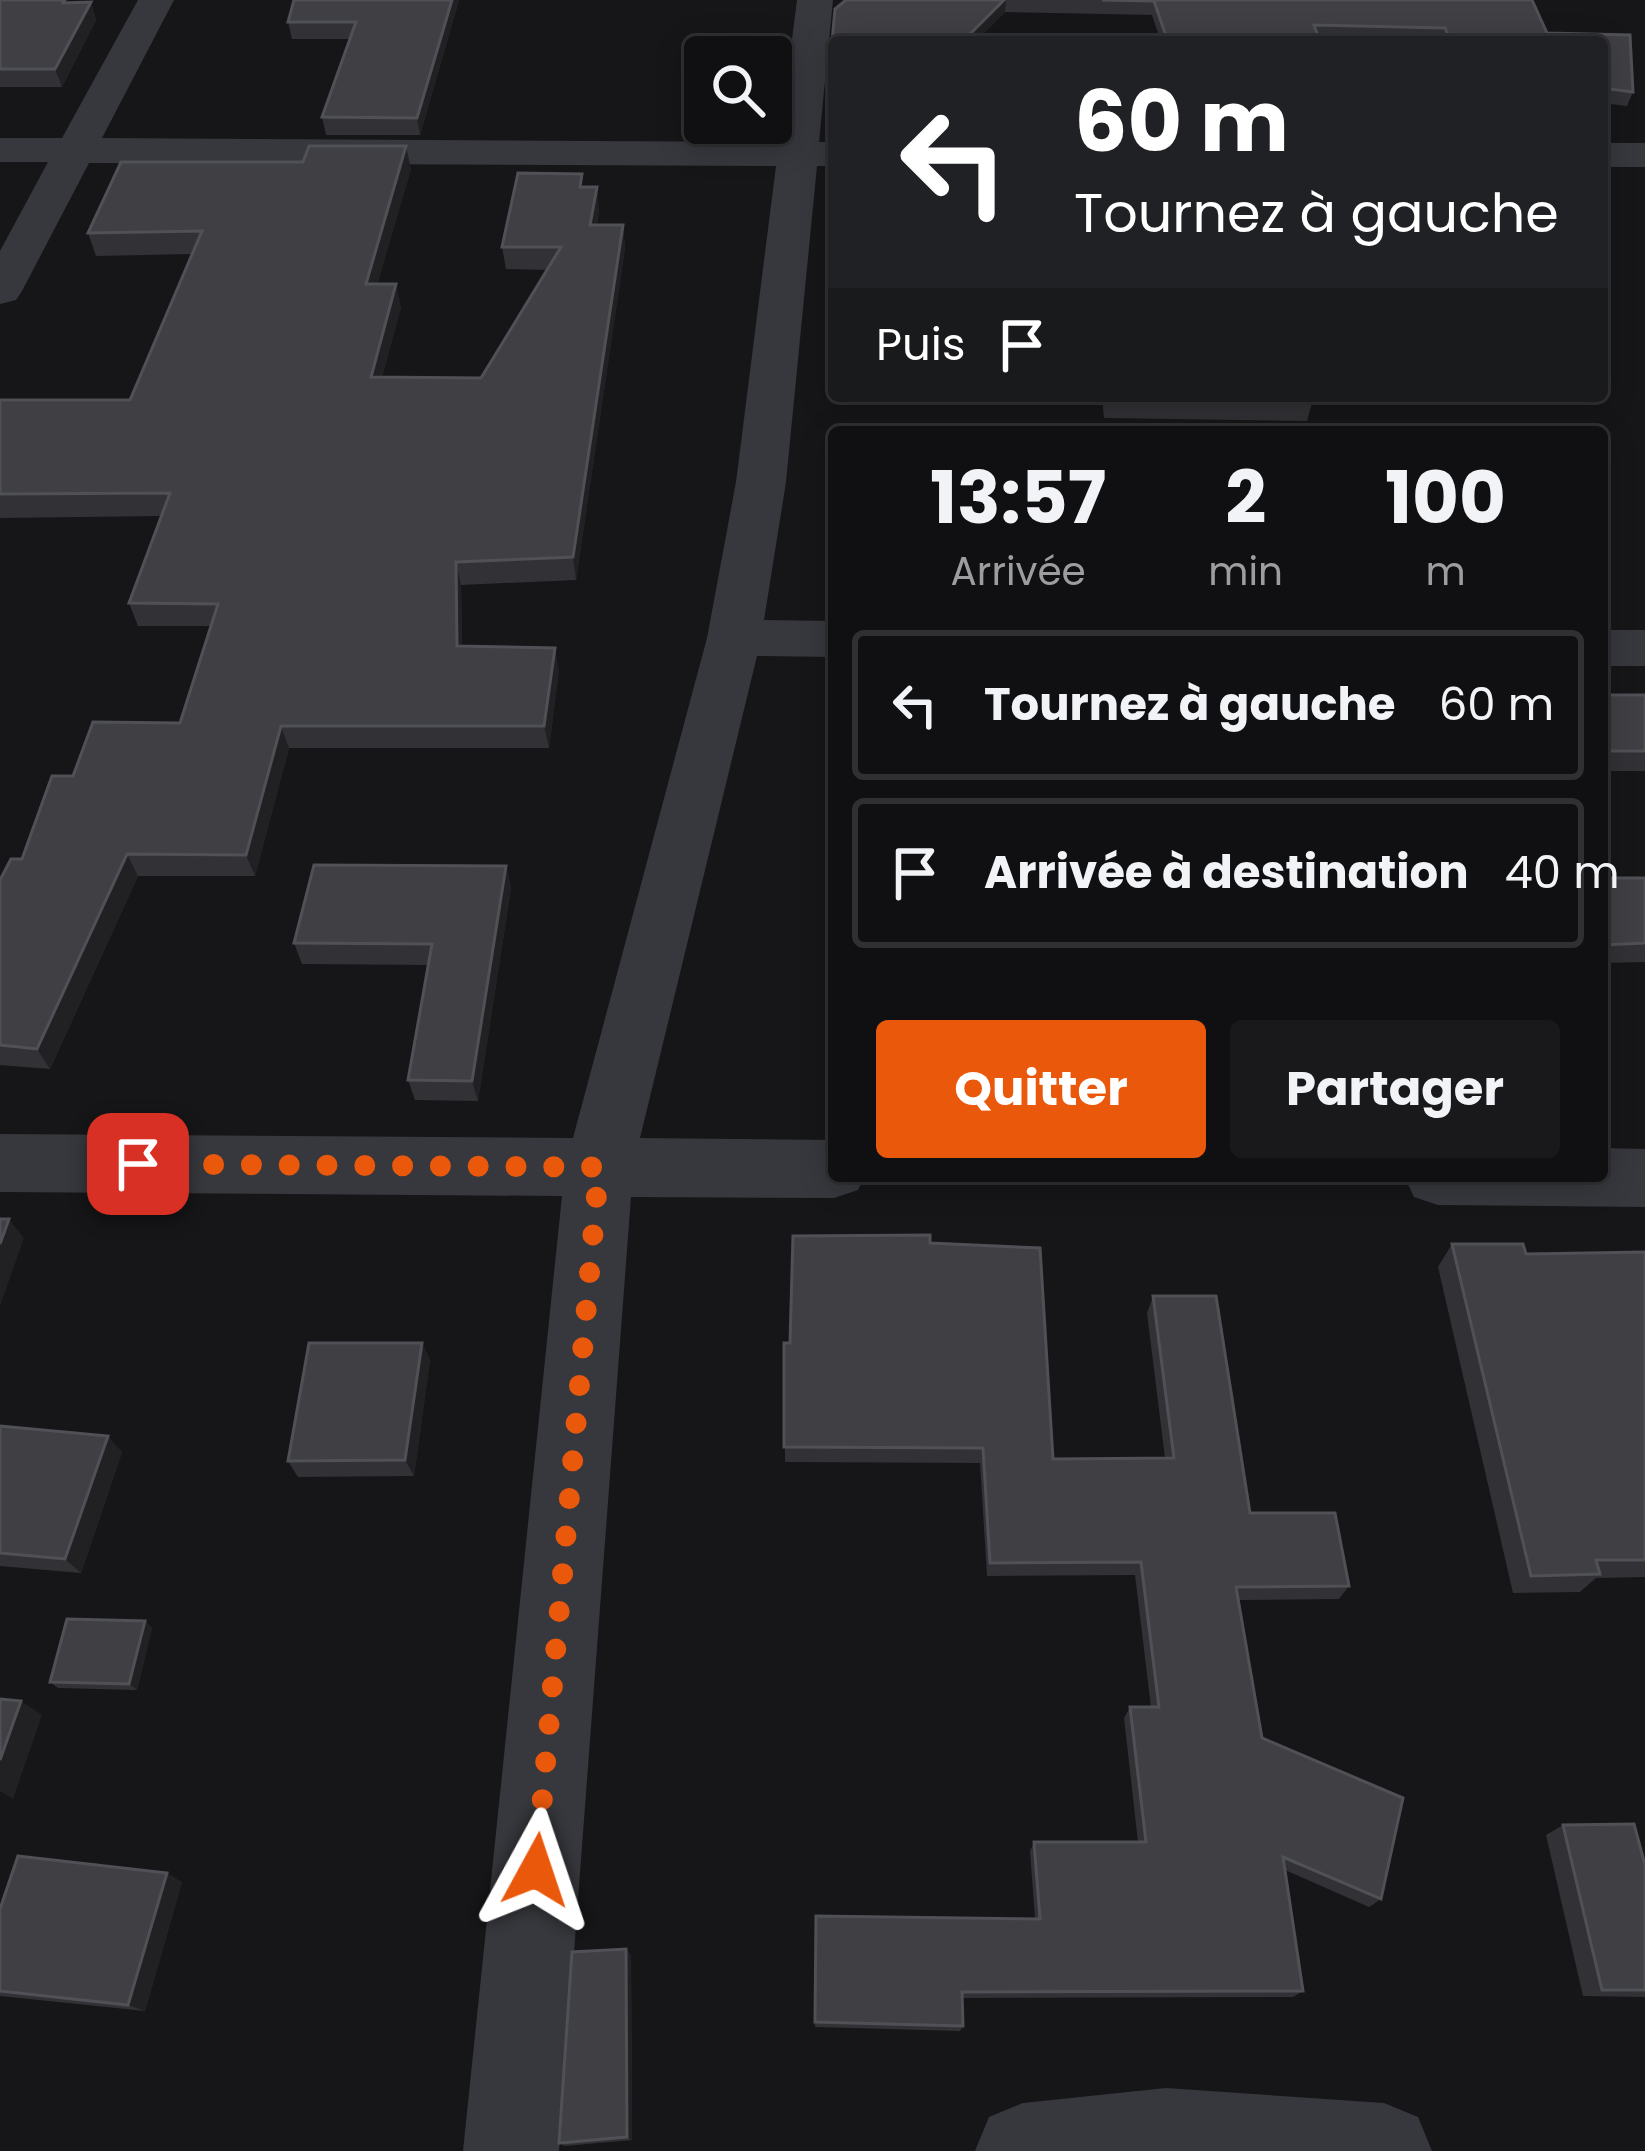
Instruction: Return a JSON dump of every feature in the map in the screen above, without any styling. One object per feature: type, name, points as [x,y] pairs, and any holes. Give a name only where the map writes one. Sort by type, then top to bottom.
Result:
[{"type":"street","points":[[0,291],[156,0]]},
{"type":"street","points":[[511,2151],[599,1167],[734,638],[816,154],[815,0]]},
{"type":"street","points":[[0,150],[816,154]]},
{"type":"street","points":[[1608,155],[1645,155]]},
{"type":"street","points":[[734,638],[828,639]]},
{"type":"street","points":[[1608,648],[1645,648]]},
{"type":"street","points":[[0,1163],[828,1169]]},
{"type":"street","points":[[1608,1178],[1645,1178]]},
{"type":"street","points":[[1023,2151],[1166,2136],[1384,2151]]},
{"type":"building","points":[[0,0],[91,2],[55,69],[0,69]]},
{"type":"building","points":[[294,0],[452,0],[417,118],[322,117],[356,22],[288,22]]},
{"type":"building","points":[[846,0],[1004,0],[968,36],[833,36],[835,9]]},
{"type":"building","points":[[1102,0],[1532,0],[1547,33],[1630,35],[1633,92],[1608,89],[1608,36],[1448,36],[1445,28],[1314,25],[1318,36],[1166,36],[1154,1]]},
{"type":"building","points":[[309,146],[406,146],[366,284],[396,284],[371,377],[481,378],[561,247],[502,247],[518,173],[582,174],[580,187],[597,187],[590,225],[623,225],[573,557],[456,562],[457,646],[555,648],[544,726],[281,726],[246,855],[127,854],[37,1049],[0,1045],[0,880],[11,859],[22,859],[52,776],[73,776],[93,722],[180,723],[218,604],[129,603],[170,493],[0,494],[0,400],[130,400],[202,231],[88,233],[121,162],[303,162]]},
{"type":"building","points":[[1608,695],[1645,695],[1645,751],[1608,751]]},
{"type":"building","points":[[314,865],[506,866],[472,1081],[408,1080],[432,944],[294,943]]},
{"type":"building","points":[[1608,878],[1645,878],[1645,943],[1608,945]]},
{"type":"building","points":[[0,1219],[9,1219],[0,1244]]},
{"type":"building","points":[[930,1235],[930,1243],[1040,1248],[1053,1459],[1174,1458],[1153,1296],[1216,1296],[1250,1513],[1335,1513],[1349,1586],[1236,1587],[1262,1738],[1403,1798],[1381,1899],[1283,1857],[1303,1991],[962,1992],[963,2026],[815,2022],[816,1916],[1040,1919],[1034,1842],[1146,1842],[1130,1707],[1159,1707],[1141,1562],[990,1563],[983,1448],[784,1447],[784,1343],[790,1343],[793,1236]]},
{"type":"building","points":[[1452,1244],[1523,1244],[1526,1254],[1645,1252],[1645,1560],[1596,1560],[1600,1574],[1531,1576]]},
{"type":"building","points":[[309,1343],[422,1343],[405,1460],[288,1461]]},
{"type":"building","points":[[0,1426],[108,1436],[65,1559],[0,1553]]},
{"type":"building","points":[[67,1619],[145,1621],[129,1684],[50,1682]]},
{"type":"building","points":[[0,1699],[21,1701],[0,1760]]},
{"type":"building","points":[[1634,1824],[1645,1865],[1645,1990],[1602,1990],[1563,1825]]},
{"type":"building","points":[[18,1856],[167,1873],[128,2005],[0,1991],[0,1909]]},
{"type":"building","points":[[626,1949],[627,2137],[559,2143],[572,1952]]},
{"type":"route","points":[[138,1164],[599,1167],[536,1870]]}]
